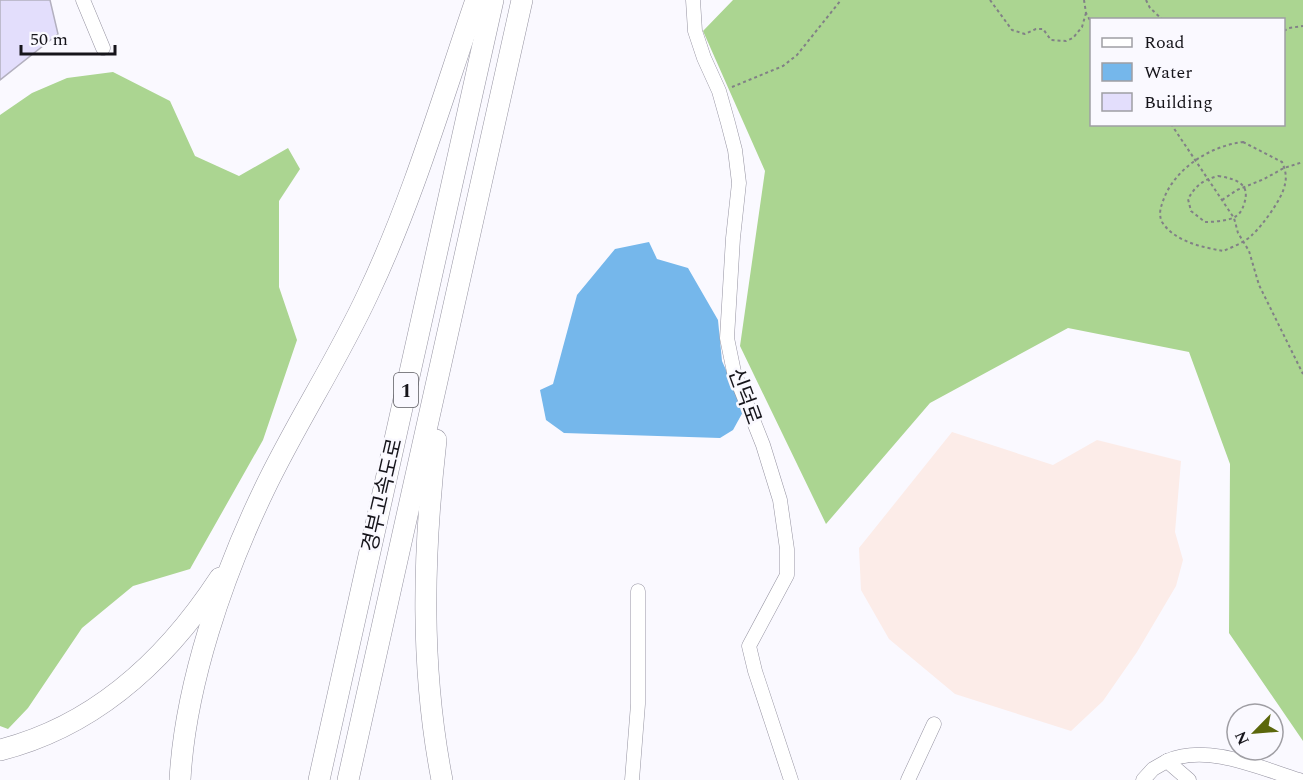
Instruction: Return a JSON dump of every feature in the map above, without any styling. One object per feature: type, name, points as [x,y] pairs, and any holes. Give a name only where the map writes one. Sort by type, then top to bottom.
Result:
[{"type":"highway","points":[[0,750],[40,737],[110,700],[137,677],[179,633],[229,564],[284,451],[346,338],[391,243],[476,0]]},
{"type":"highway","name":"경부고속도로","points":[[319,780],[493,0]]},
{"type":"highway","name":"경부고속도로","points":[[348,780],[522,0]]},
{"type":"highway","points":[[442,780],[428,677],[426,574],[430,491],[452,313]]},
{"type":"highway","points":[[180,780],[189,712],[202,656],[248,525]]},
{"type":"street","points":[[83,0],[103,48]]},
{"type":"street","name":"신덕로","points":[[693,0],[695,31],[719,91],[735,150],[739,183],[727,338],[734,372],[763,445],[780,500],[787,549],[787,575],[749,646],[791,780]]},
{"type":"street","points":[[632,780],[638,704],[638,591]]},
{"type":"street","points":[[908,780],[934,724]]},
{"type":"street","points":[[1143,780],[1153,769],[1167,761],[1181,756],[1207,754],[1299,780]]},
{"type":"street","points":[[1167,761],[1189,780]]},
{"type":"path","points":[[719,91],[783,66],[797,55],[841,0]]},
{"type":"path","points":[[990,0],[1012,30],[1025,34],[1036,28],[1043,29],[1051,40],[1058,41],[1073,38],[1082,27],[1086,13]]},
{"type":"path","points":[[1084,0],[1090,20]]},
{"type":"path","points":[[1146,0],[1150,8],[1161,18]]},
{"type":"path","points":[[1285,30],[1303,26]]},
{"type":"path","points":[[1172,126],[1234,218],[1238,233],[1249,251],[1259,285],[1303,374]]},
{"type":"path","points":[[1243,142],[1282,162],[1284,168],[1286,176],[1283,192],[1262,224],[1252,236],[1223,251],[1187,242],[1175,235],[1162,221],[1161,208],[1166,192],[1184,168],[1230,144],[1243,142]]},
{"type":"path","points":[[1222,200],[1284,168],[1303,162]]},
{"type":"path","points":[[1218,176],[1227,177],[1245,187],[1247,192],[1242,211],[1234,218],[1205,222],[1191,212],[1188,199],[1196,186],[1208,179],[1218,176]]},
{"type":"shaded area","points":[[952,432],[1053,465],[1097,440],[1181,461],[1175,532],[1183,560],[1176,586],[1137,652],[1103,701],[1071,731],[955,694],[889,639],[861,590],[859,548]]},
{"type":"green space","points":[[733,0],[1303,0],[1303,741],[1285,715],[1285,702],[1276,702],[1229,633],[1230,464],[1189,352],[1068,328],[930,403],[826,524],[740,346],[765,171],[703,31]]},
{"type":"green space","points":[[113,72],[170,101],[195,156],[239,176],[288,148],[300,169],[279,201],[279,287],[297,340],[263,440],[190,569],[133,586],[82,628],[28,708],[8,729],[0,726],[0,115],[32,93],[67,78]]},
{"type":"water","points":[[649,242],[657,259],[688,268],[718,320],[722,361],[744,410],[733,430],[720,438],[564,433],[546,420],[540,390],[553,384],[577,295],[615,249]]},
{"type":"building","points":[[0,0],[50,0],[58,34],[0,80]]}]
